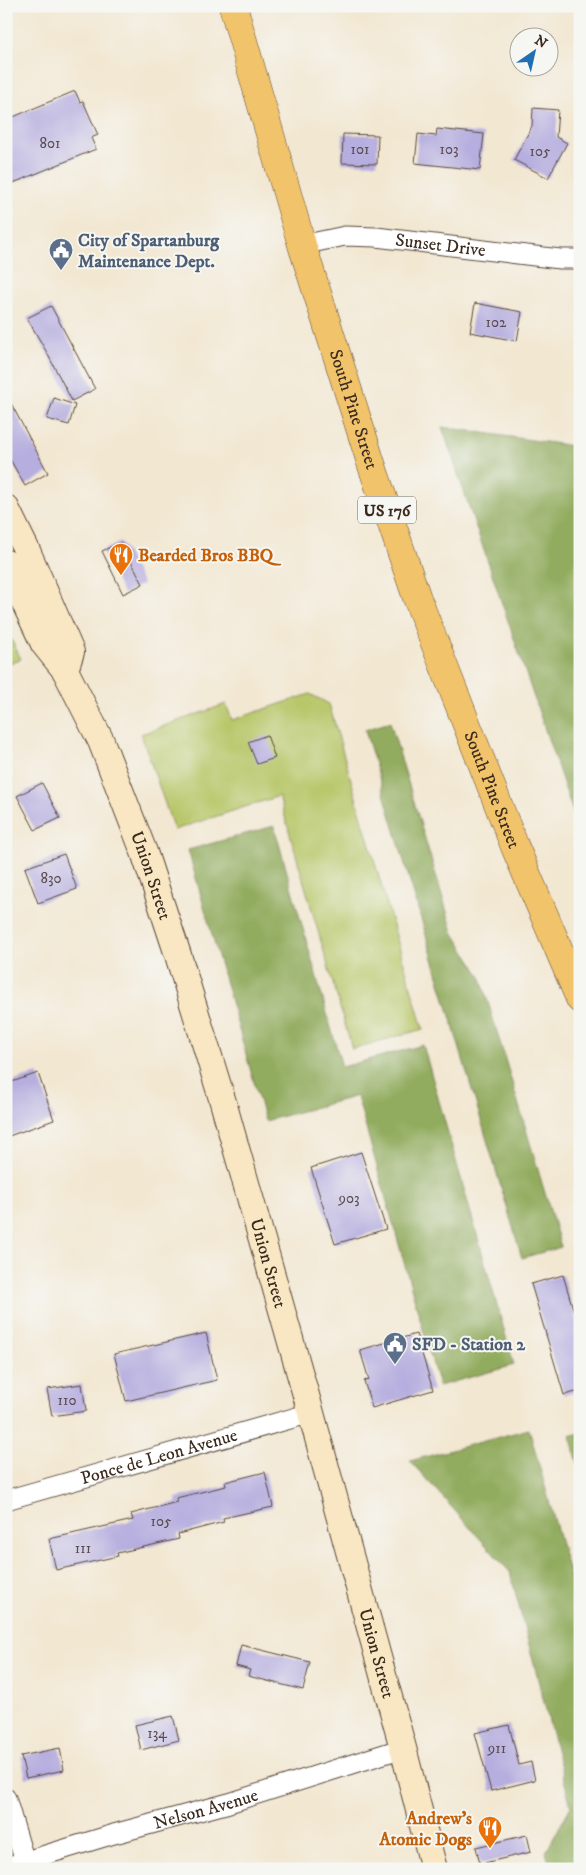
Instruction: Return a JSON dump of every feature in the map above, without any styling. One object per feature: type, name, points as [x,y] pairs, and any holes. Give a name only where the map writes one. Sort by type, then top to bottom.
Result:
[{"type":"highway","name":"South Pine Street","points":[[233,6],[302,245],[371,463],[417,598],[512,838],[580,999]]},
{"type":"main road","points":[[6,508],[28,553],[71,652],[65,670]]},
{"type":"main road","name":"Union Street","points":[[6,563],[44,644],[65,670],[100,741],[144,852],[178,955],[223,1102],[311,1413],[403,1748],[434,1869]]},
{"type":"street","name":"Sunset Drive","points":[[302,245],[346,236],[376,237],[560,259],[580,259]]},
{"type":"street","name":"Ponce de Leon Avenue","points":[[6,1500],[311,1413]]},
{"type":"street","name":"Nelson Avenue","points":[[6,1867],[26,1865],[114,1834],[229,1803],[403,1748]]},
{"type":"street","points":[[6,1798],[26,1865]]},
{"type":"green space","points":[[442,427],[580,447],[580,817],[575,818]]},
{"type":"green space","points":[[6,629],[21,659],[6,665]]},
{"type":"green space","points":[[310,694],[329,704],[423,1029],[352,1049],[279,796],[174,830],[141,734],[226,704],[232,720]]},
{"type":"green space","points":[[390,722],[453,932],[480,975],[561,1247],[522,1258],[365,730]]},
{"type":"green space","points":[[274,826],[342,1067],[423,1045],[514,1365],[439,1386],[357,1096],[265,1121],[188,850]]},
{"type":"green space","points":[[529,1429],[580,1612],[580,1869],[551,1869],[546,1852],[571,1806],[510,1572],[410,1461]]},
{"type":"green space","points":[[580,1433],[580,1470],[570,1436]]},
{"type":"building","points":[[75,91],[80,102],[83,101],[98,135],[91,138],[96,149],[6,186],[6,120]]},
{"type":"building","points":[[533,108],[558,110],[556,137],[567,143],[548,178],[514,160],[532,126]]},
{"type":"building","points":[[437,129],[484,134],[480,170],[415,163],[418,134],[436,136]]},
{"type":"building","points":[[343,134],[378,135],[377,164],[342,163]]},
{"type":"building","points":[[475,303],[522,312],[517,341],[470,332]]},
{"type":"building","points":[[51,306],[95,389],[72,401],[27,318]]},
{"type":"building","points":[[6,394],[48,473],[25,486],[6,452]]},
{"type":"building","points":[[54,398],[75,405],[69,425],[47,419]]},
{"type":"building","points":[[121,542],[143,584],[123,594],[102,551]]},
{"type":"building","points":[[267,735],[275,758],[257,764],[248,742]]},
{"type":"building","points":[[42,783],[60,818],[35,830],[17,796]]},
{"type":"building","points":[[64,854],[77,889],[38,903],[25,868]]},
{"type":"building","points":[[38,1073],[54,1120],[6,1137],[6,1084]]},
{"type":"building","points":[[361,1152],[386,1229],[335,1244],[311,1168]]},
{"type":"building","points":[[563,1275],[580,1332],[580,1391],[564,1395],[531,1284]]},
{"type":"building","points":[[206,1333],[217,1380],[126,1401],[114,1354]]},
{"type":"building","name":"SFD - Station 2","points":[[416,1334],[433,1390],[372,1408],[364,1381],[369,1380],[360,1350]]},
{"type":"building","points":[[82,1384],[86,1411],[52,1416],[47,1389]]},
{"type":"building","points":[[265,1472],[273,1507],[223,1518],[224,1522],[178,1534],[179,1539],[117,1553],[118,1556],[56,1570],[49,1539],[133,1520],[131,1514],[177,1502],[176,1498],[226,1486],[225,1482]]},
{"type":"building","points":[[241,1645],[310,1662],[303,1690],[248,1676],[250,1670],[236,1666]]},
{"type":"building","points":[[173,1716],[179,1740],[141,1750],[135,1725]]},
{"type":"building","points":[[509,1725],[519,1765],[531,1762],[535,1780],[491,1791],[475,1733]]},
{"type":"building","points":[[60,1748],[64,1770],[26,1778],[21,1756]]},
{"type":"building","points":[[527,1835],[531,1852],[480,1864],[476,1847]]},
{"type":"place","name":"City of Spartanburg Maintenance Dept.","points":[[61,271]]},
{"type":"place","name":"Bearded Bros BBQ","points":[[121,576]]},
{"type":"place","name":"SFD - Station 2","points":[[395,1365]]},
{"type":"place","name":"Andrew's Atomic Dogs","points":[[490,1849]]}]
